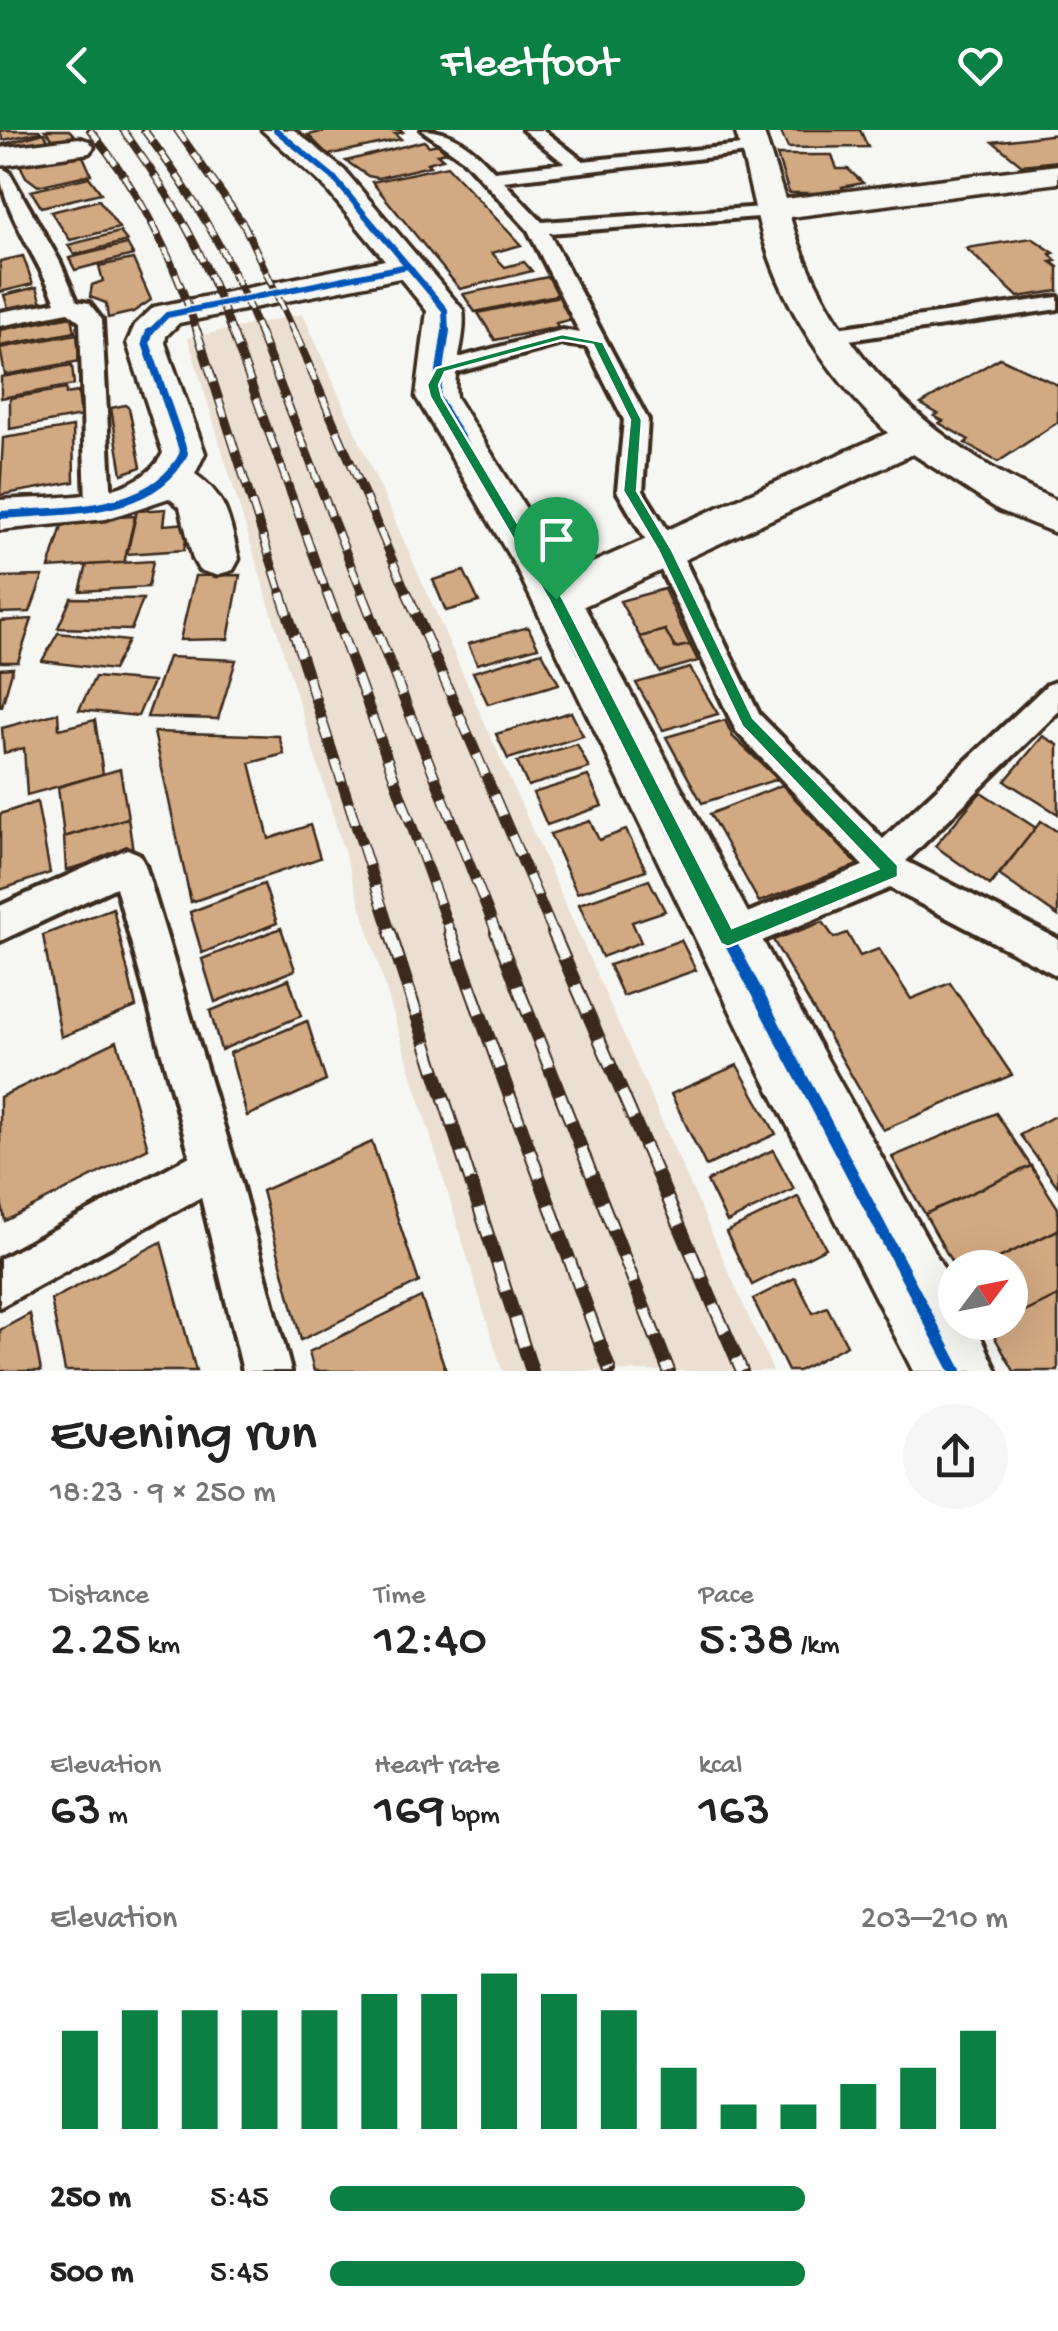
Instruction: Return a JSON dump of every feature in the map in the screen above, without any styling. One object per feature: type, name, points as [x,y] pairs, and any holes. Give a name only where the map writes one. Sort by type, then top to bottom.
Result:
[{"type":"street","points":[[288,132],[333,178],[444,310],[447,322],[440,370],[433,385],[436,397],[556,599],[728,938],[956,1371]]},
{"type":"street","points":[[752,138],[790,267],[848,364],[914,437],[1008,497],[1058,519]]},
{"type":"street","points":[[0,158],[79,147]]},
{"type":"street","points":[[771,210],[1058,174]]},
{"type":"street","points":[[0,516],[134,498],[172,479],[184,452],[146,343],[155,324],[179,310],[408,266]]},
{"type":"street","points":[[556,599],[914,437]]},
{"type":"street","points":[[172,479],[201,500],[216,559]]},
{"type":"lane","points":[[532,130],[578,165]]},
{"type":"lane","points":[[447,133],[537,228],[598,342],[636,420],[630,491],[665,550],[747,722],[886,867],[1058,958]]},
{"type":"lane","points":[[490,177],[752,138]]},
{"type":"lane","points":[[0,172],[50,262],[68,306]]},
{"type":"lane","points":[[537,228],[771,210]]},
{"type":"lane","points":[[829,336],[1058,303]]},
{"type":"lane","points":[[0,319],[68,306],[89,312],[99,503]]},
{"type":"lane","points":[[440,370],[562,337],[598,342]]},
{"type":"lane","points":[[728,938],[886,867],[1058,693]]},
{"type":"lane","points":[[0,924],[127,865],[214,1166],[267,1371]]},
{"type":"lane","points":[[0,1284],[214,1166]]},
{"type":"shaded area","points":[[303,314],[773,1371],[502,1371],[188,338]]},
{"type":"building","points":[[45,130],[69,130],[77,138],[56,143]]},
{"type":"building","points":[[330,130],[403,132],[395,134],[401,139],[328,155],[308,135]]},
{"type":"building","points":[[780,130],[860,130],[868,147],[788,148]]},
{"type":"building","points":[[0,131],[41,132],[3,140]]},
{"type":"building","points":[[44,133],[49,141],[21,148],[3,149],[0,145]]},
{"type":"building","points":[[1058,134],[1058,161],[1022,165],[993,142]]},
{"type":"building","points":[[424,141],[429,146],[438,144],[446,152],[437,154],[443,159],[427,163],[430,166],[378,178],[346,161]]},
{"type":"building","points":[[777,155],[832,155],[837,169],[848,169],[863,183],[842,187],[845,193],[789,193]]},
{"type":"building","points":[[83,156],[91,174],[38,186],[26,177],[19,163]]},
{"type":"building","points":[[447,166],[521,245],[492,253],[505,267],[524,262],[532,271],[460,289],[372,182]]},
{"type":"building","points":[[89,177],[101,193],[41,207],[31,191]]},
{"type":"building","points":[[99,200],[119,228],[70,240],[51,212]]},
{"type":"building","points":[[120,232],[127,241],[74,255],[68,245]]},
{"type":"building","points":[[1032,238],[1054,253],[1050,254],[1056,261],[1051,262],[1058,267],[1058,291],[1018,297],[966,248]]},
{"type":"building","points":[[127,244],[133,255],[75,270],[69,258]]},
{"type":"building","points":[[23,256],[33,284],[0,292],[0,261]]},
{"type":"building","points":[[133,259],[151,300],[133,312],[108,318],[106,303],[90,297],[92,285],[103,281],[99,266]]},
{"type":"building","points":[[548,277],[561,294],[475,312],[463,294]]},
{"type":"building","points":[[37,287],[42,303],[9,311],[4,295]]},
{"type":"building","points":[[560,296],[577,318],[556,323],[558,327],[495,340],[478,313]]},
{"type":"building","points":[[72,316],[75,332],[0,346],[0,330]]},
{"type":"building","points":[[77,334],[80,361],[5,375],[0,348]]},
{"type":"building","points":[[1000,358],[1058,385],[1058,422],[998,462],[965,443],[969,440],[939,423],[943,421],[934,416],[938,414],[921,404]]},
{"type":"building","points":[[72,365],[74,385],[1,398],[1,377]]},
{"type":"building","points":[[66,389],[66,394],[78,392],[81,416],[10,429],[10,398]]},
{"type":"building","points":[[111,408],[129,408],[141,467],[122,474]]},
{"type":"building","points":[[73,427],[74,482],[0,495],[3,438]]},
{"type":"building","points":[[166,509],[164,525],[189,523],[184,550],[127,554],[137,511]]},
{"type":"building","points":[[135,516],[124,563],[49,568],[64,520]]},
{"type":"building","points":[[153,561],[148,587],[80,591],[87,565]]},
{"type":"building","points":[[464,571],[479,602],[446,611],[433,580]]},
{"type":"building","points":[[240,575],[228,639],[180,640],[195,576]]},
{"type":"building","points":[[43,576],[30,612],[0,613],[0,577]]},
{"type":"building","points":[[664,589],[690,645],[675,648],[665,630],[640,637],[620,601]]},
{"type":"building","points":[[71,598],[143,599],[131,630],[58,628]]},
{"type":"building","points":[[32,619],[18,662],[0,662],[0,621]]},
{"type":"building","points":[[528,627],[538,647],[477,664],[468,644]]},
{"type":"building","points":[[665,630],[675,648],[690,645],[698,661],[660,672],[640,637]]},
{"type":"building","points":[[58,633],[128,641],[113,670],[42,661]]},
{"type":"building","points":[[542,652],[559,684],[488,704],[473,672]]},
{"type":"building","points":[[168,657],[236,660],[218,719],[147,717]]},
{"type":"building","points":[[13,668],[2,706],[0,706],[0,669]]},
{"type":"building","points":[[690,668],[718,714],[663,730],[636,683]]},
{"type":"building","points":[[95,677],[153,682],[138,716],[79,710]]},
{"type":"building","points":[[571,712],[583,736],[508,759],[496,734]]},
{"type":"building","points":[[58,713],[59,729],[95,720],[103,774],[27,795],[24,748],[4,753],[2,728]]},
{"type":"building","points":[[725,720],[733,737],[778,779],[702,803],[666,737]]},
{"type":"building","points":[[154,732],[279,736],[284,754],[250,763],[269,839],[310,825],[320,858],[191,902]]},
{"type":"building","points":[[1043,736],[1058,745],[1058,814],[1005,781]]},
{"type":"building","points":[[577,744],[589,768],[528,786],[517,762]]},
{"type":"building","points":[[120,769],[128,818],[64,837],[58,787]]},
{"type":"building","points":[[588,776],[602,806],[547,825],[533,793]]},
{"type":"building","points":[[782,785],[858,865],[759,902],[710,814]]},
{"type":"building","points":[[981,792],[1036,828],[990,885],[935,846]]},
{"type":"building","points":[[37,802],[50,873],[0,890],[0,814]]},
{"type":"building","points":[[128,818],[133,851],[66,870],[64,837]]},
{"type":"building","points":[[590,821],[599,840],[626,830],[646,870],[577,893],[550,834]]},
{"type":"building","points":[[1041,821],[1058,832],[1058,916],[999,875]]},
{"type":"building","points":[[649,880],[665,911],[632,922],[641,942],[602,957],[579,904]]},
{"type":"building","points":[[264,884],[277,923],[202,953],[190,912]]},
{"type":"building","points":[[113,908],[136,1007],[61,1037],[43,935]]},
{"type":"building","points":[[823,922],[834,938],[847,933],[860,956],[879,949],[911,999],[950,983],[1012,1075],[883,1130],[773,940]]},
{"type":"building","points":[[281,928],[295,970],[215,1002],[202,959]]},
{"type":"building","points":[[681,940],[696,970],[623,996],[609,965]]},
{"type":"building","points":[[289,979],[301,1016],[221,1050],[210,1011]]},
{"type":"building","points":[[307,1021],[326,1081],[247,1116],[230,1053]]},
{"type":"building","points":[[117,1041],[148,1148],[5,1221],[0,1196],[0,1097]]},
{"type":"building","points":[[737,1065],[776,1134],[706,1166],[671,1094]]},
{"type":"building","points":[[996,1113],[1031,1166],[925,1214],[892,1157]]},
{"type":"building","points":[[1058,1114],[1058,1187],[1020,1135]]},
{"type":"building","points":[[372,1142],[419,1282],[301,1340],[262,1191]]},
{"type":"building","points":[[773,1150],[794,1189],[727,1222],[707,1181]]},
{"type":"building","points":[[1031,1166],[1058,1208],[1058,1230],[1016,1250],[945,1250],[925,1214]]},
{"type":"building","points":[[798,1197],[826,1248],[752,1285],[726,1232]]},
{"type":"building","points":[[1058,1230],[1058,1296],[1028,1311],[1028,1250],[1016,1250]]},
{"type":"building","points":[[161,1242],[196,1371],[65,1371],[51,1300]]},
{"type":"building","points":[[795,1278],[813,1313],[827,1307],[847,1345],[798,1371],[788,1371],[753,1299]]},
{"type":"building","points":[[1058,1296],[1058,1371],[1014,1371],[996,1340],[1028,1340],[1028,1311]]},
{"type":"building","points":[[421,1297],[446,1371],[314,1371],[309,1352]]},
{"type":"building","points":[[30,1314],[41,1371],[0,1371],[0,1330]]},
{"type":"railway","points":[[90,130],[125,177],[154,227],[198,333]]},
{"type":"railway","points":[[123,130],[186,228],[233,334]]},
{"type":"railway","points":[[144,130],[210,228],[260,334]]},
{"type":"railway","points":[[177,130],[244,225],[295,334]]},
{"type":"railway","points":[[232,331],[328,596]]},
{"type":"railway","points":[[259,331],[363,596]]},
{"type":"railway","points":[[294,331],[408,596]]},
{"type":"railway","points":[[198,333],[282,596]]},
{"type":"railway","points":[[281,593],[391,934]]},
{"type":"railway","points":[[327,593],[451,934]]},
{"type":"railway","points":[[362,593],[497,934]]},
{"type":"railway","points":[[407,593],[554,934]]},
{"type":"railway","points":[[390,932],[532,1371]]},
{"type":"railway","points":[[450,932],[610,1371]]},
{"type":"railway","points":[[496,932],[669,1371]]},
{"type":"railway","points":[[553,932],[742,1371]]},
{"type":"cycle path","points":[[276,130],[333,177],[445,310],[446,334],[436,397],[541,569],[779,1039],[956,1371]]},
{"type":"cycle path","points":[[0,515],[106,504],[157,487],[175,472],[184,453],[146,343],[148,333],[167,315],[408,266]]},
{"type":"route","points":[[562,337],[598,342],[636,420],[630,491],[665,550],[747,722],[892,871],[728,938],[556,599],[436,397],[433,385],[440,370],[562,337]]}]
